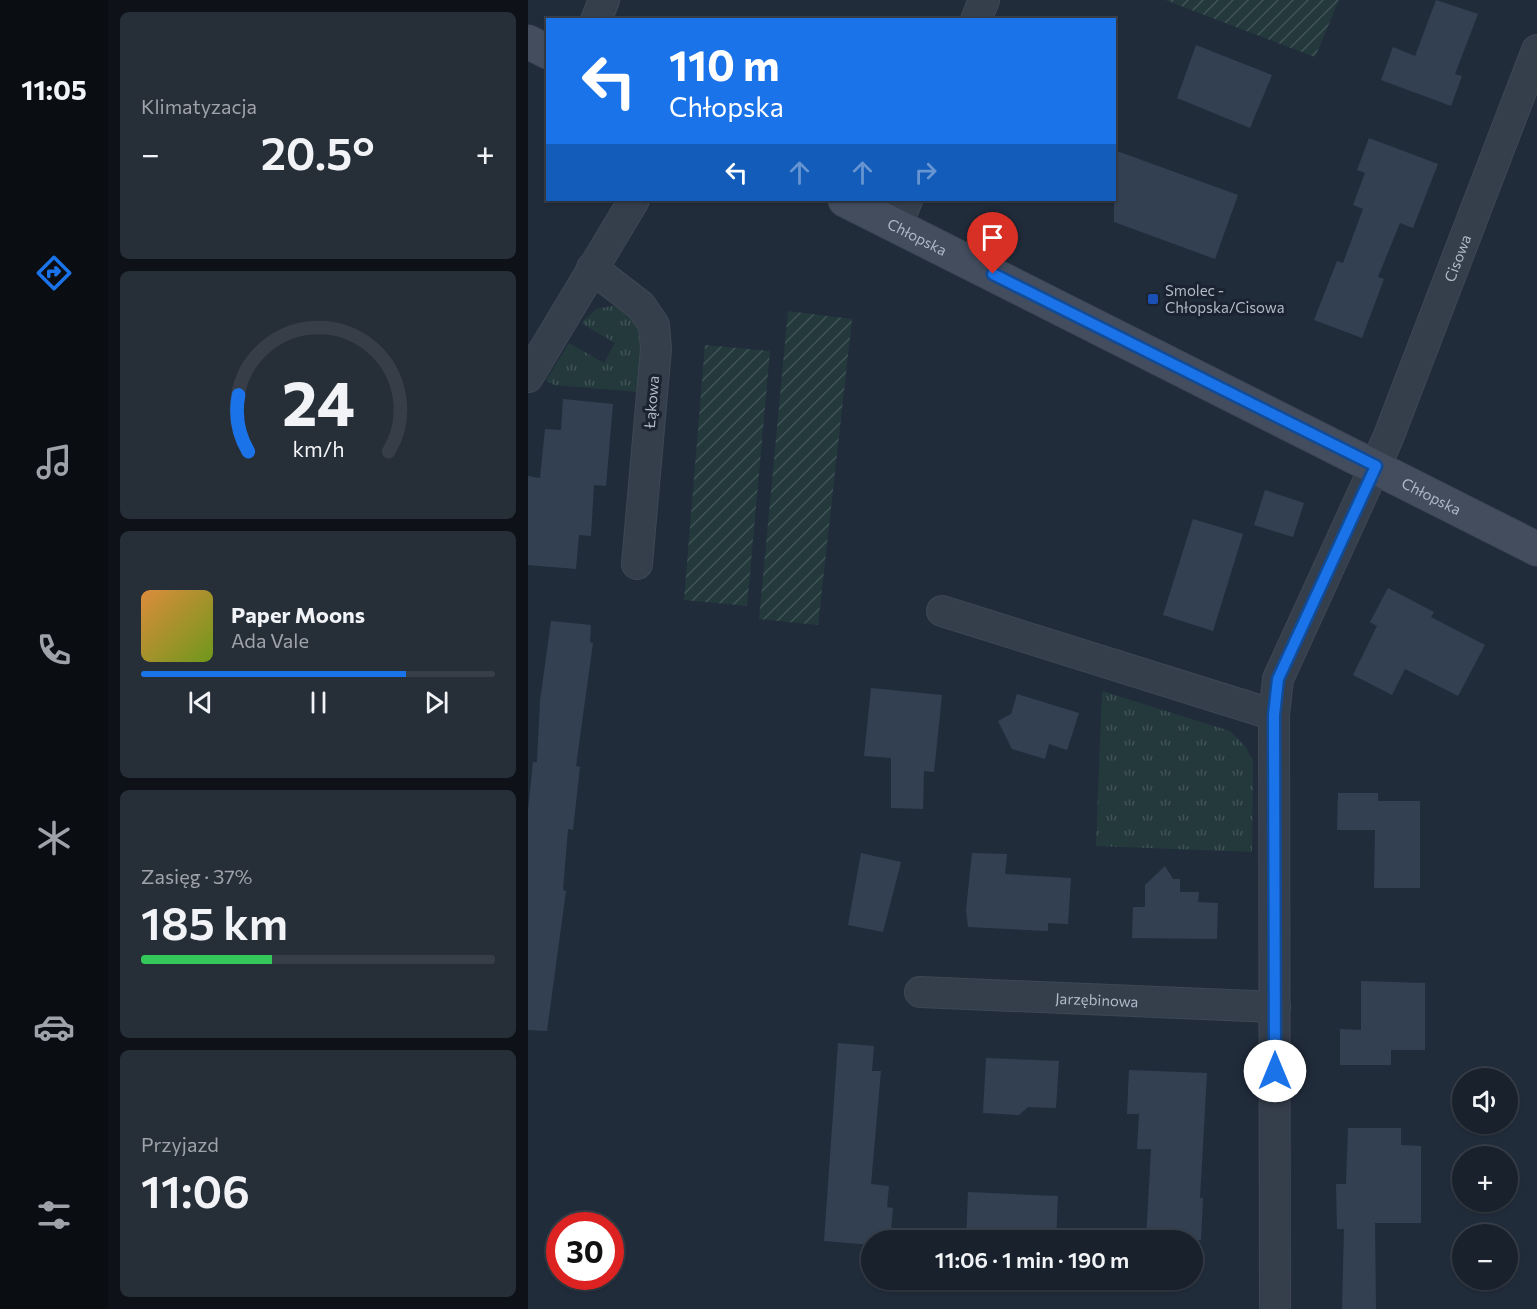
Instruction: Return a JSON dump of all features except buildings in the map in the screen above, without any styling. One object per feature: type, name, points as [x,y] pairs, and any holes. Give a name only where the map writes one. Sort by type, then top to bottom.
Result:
[{"type":"street","points":[[597,18],[604,0]]},
{"type":"street","points":[[977,18],[984,0]]},
{"type":"street","points":[[528,42],[546,51]]},
{"type":"street","name":"Cisowa","points":[[1376,466],[1537,50]]},
{"type":"street","points":[[528,377],[633,201]]},
{"type":"street","name":"Chłopska","points":[[850,201],[902,212],[1376,466],[1537,549]]},
{"type":"street","name":"Łąkowa","points":[[592,268],[641,306],[654,325],[656,349],[637,564]]},
{"type":"street","points":[[1275,1309],[1274,715],[1278,679],[1376,466]]},
{"type":"street","points":[[942,611],[1274,715]]},
{"type":"street","name":"Jarzębinowa","points":[[920,992],[1275,1007]]},
{"type":"green space","points":[[1165,0],[1339,0],[1315,57]]},
{"type":"green space","points":[[612,306],[625,312],[634,320],[639,330],[642,353],[639,392],[554,385],[546,380],[569,343],[604,363],[615,343],[581,323],[596,309]]},
{"type":"green space","points":[[788,311],[852,319],[818,625],[759,619]]},
{"type":"green space","points":[[705,345],[770,351],[747,606],[684,600]]},
{"type":"green space","points":[[1102,691],[1230,731],[1246,747],[1253,762],[1252,852],[1096,846]]},
{"type":"place","name":"Smolec - Chłopska/Cisowa","points":[[1153,299]]},
{"type":"route","points":[[993,274],[1376,466],[1278,679],[1274,715],[1275,1071]]}]
